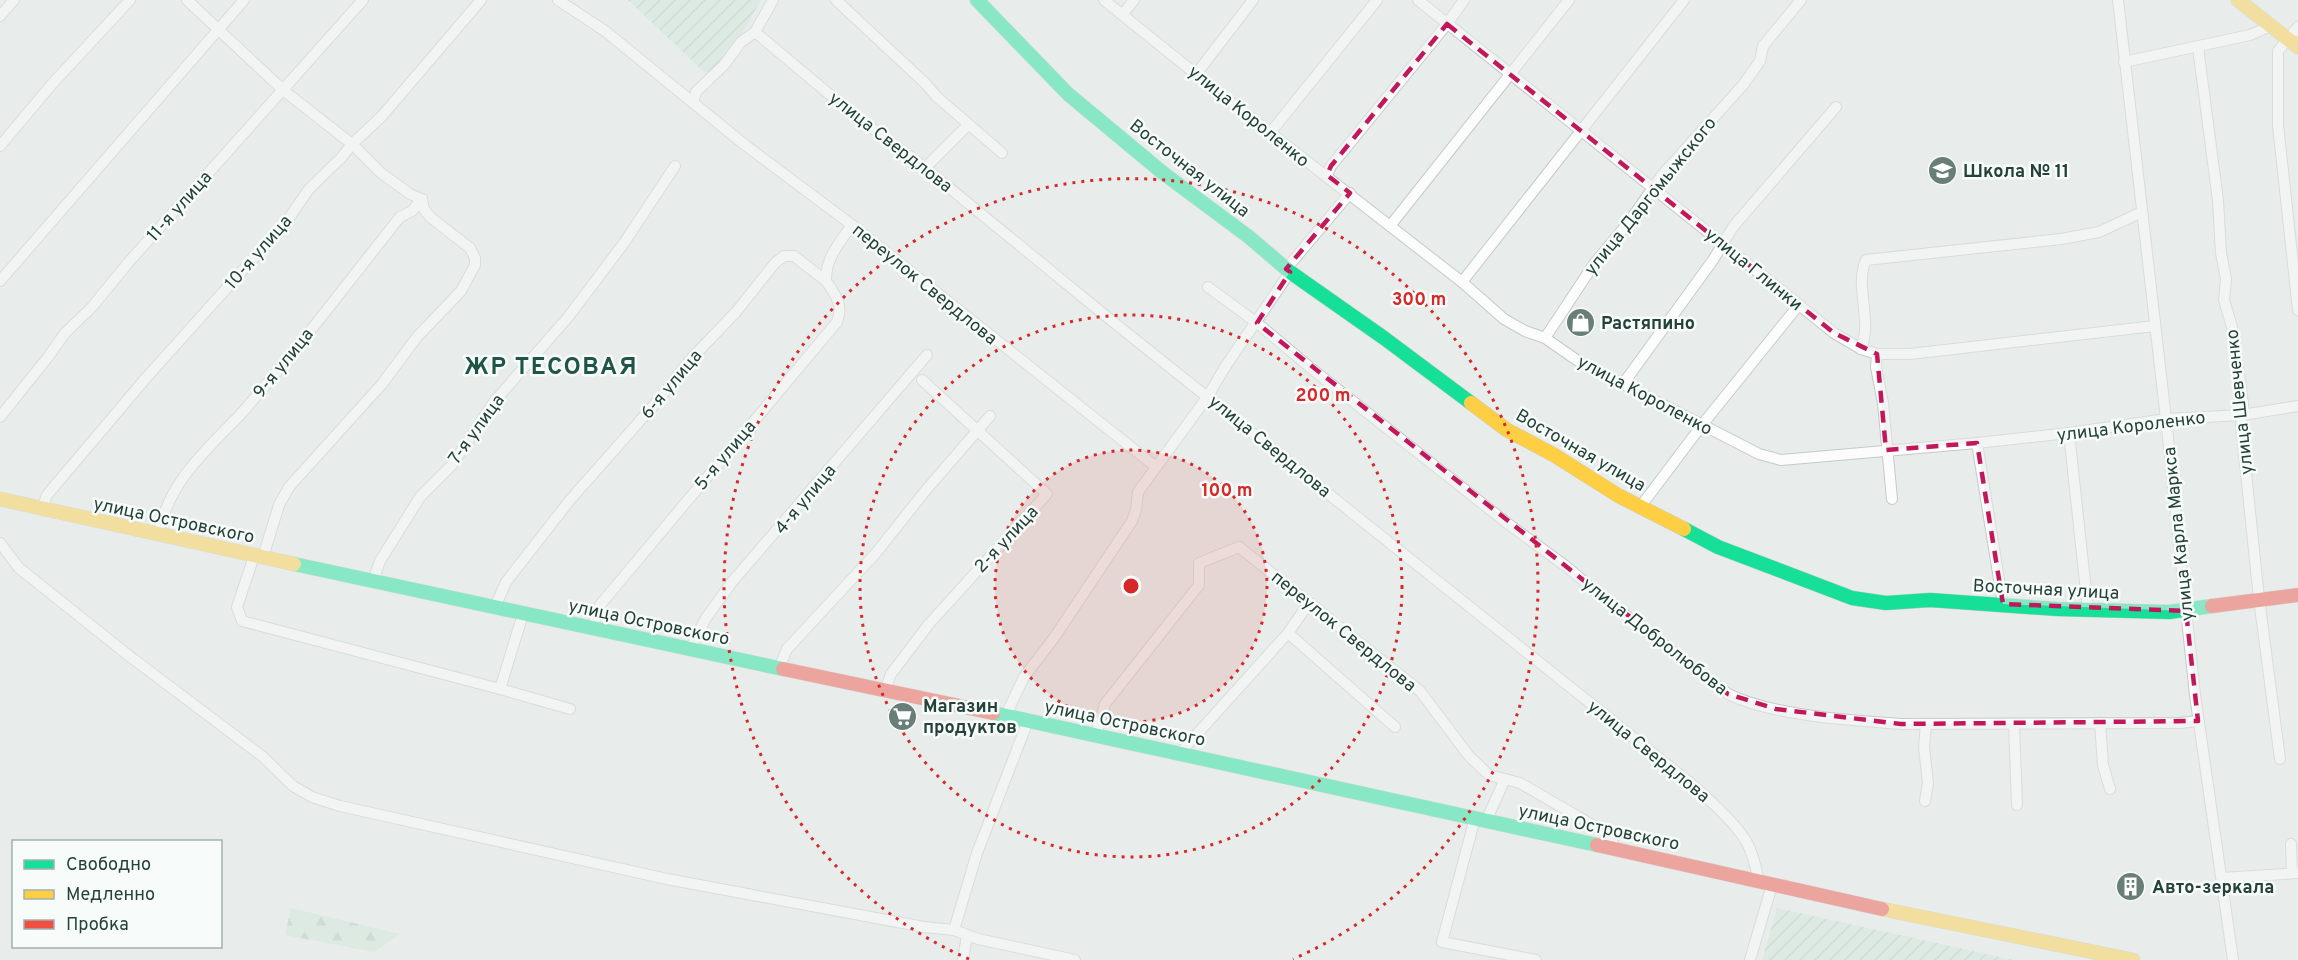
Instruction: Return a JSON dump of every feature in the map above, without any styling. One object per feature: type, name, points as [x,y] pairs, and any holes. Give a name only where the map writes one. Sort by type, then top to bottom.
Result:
[{"type":"street","points":[[0,16],[14,0]]},
{"type":"street","points":[[0,146],[52,84],[130,0]]},
{"type":"street","points":[[187,0],[283,90],[352,144],[381,173],[410,194],[422,199],[424,209],[430,217],[470,248],[475,265],[461,291],[417,337],[382,384],[289,487],[279,505],[237,607],[242,621],[500,689],[570,710]]},
{"type":"street","points":[[0,281],[244,0]]},
{"type":"street","name":"11-я улица","points":[[0,417],[65,333],[92,307],[128,263],[363,0]]},
{"type":"street","name":"10-я улица","points":[[42,509],[47,495],[123,405],[287,221],[309,189],[382,116],[481,0]]},
{"type":"street","name":"переулок Свердлова","points":[[558,0],[605,31],[693,103],[852,225],[1156,467]]},
{"type":"street","points":[[693,103],[696,92],[724,65],[741,42],[755,32],[773,0]]},
{"type":"street","points":[[836,0],[968,125],[1002,153]]},
{"type":"street","name":"Восточная улица","points":[[977,0],[1068,94],[1163,173],[1241,230],[1288,271],[1384,338],[1507,430],[1554,455],[1601,486],[1739,556],[1852,598],[1887,603],[1929,600],[2088,610],[2186,612],[2259,599],[2298,595]]},
{"type":"street","name":"улица Короленко","points":[[1104,0],[1316,170],[1327,176],[1462,282],[1504,318],[1526,331],[1545,338],[1578,361],[1759,454],[1781,460],[1977,443],[2166,419],[2242,415],[2298,406]]},
{"type":"street","points":[[1123,14],[1134,0]]},
{"type":"street","points":[[1197,73],[1253,0]]},
{"type":"street","points":[[1270,133],[1377,0]]},
{"type":"street","name":"улица Глинки","points":[[1418,0],[1798,306],[1834,333],[1861,349],[1877,354],[1910,354],[2155,326]]},
{"type":"street","points":[[1327,176],[1331,166],[1464,0]]},
{"type":"street","points":[[1390,226],[1569,0]]},
{"type":"street","points":[[1462,282],[1684,0]]},
{"type":"street","name":"улица Даргомыжского","points":[[1545,338],[1594,264],[1662,175],[1743,85],[1760,60],[1763,46],[1801,0]]},
{"type":"street","name":"улица Карла Маркса","points":[[2118,0],[2198,721],[2233,960]]},
{"type":"street","points":[[2238,0],[2293,43]]},
{"type":"street","points":[[2124,62],[2250,35],[2271,26]]},
{"type":"street","points":[[2298,27],[2293,43],[2278,51],[2278,125],[2298,310]]},
{"type":"street","name":"улица Свердлова","points":[[755,32],[847,109],[925,168],[1112,321],[1689,782],[1715,805],[1745,840],[1766,883]]},
{"type":"street","name":"улица Шевченко","points":[[2198,47],[2218,201],[2221,253],[2226,279],[2224,300],[2232,327],[2240,381],[2259,599],[2280,759]]},
{"type":"street","points":[[1623,384],[1713,260],[1733,227],[1836,107]]},
{"type":"street","points":[[925,168],[968,125]]},
{"type":"street","name":"7-я улица","points":[[373,581],[380,561],[420,497],[452,465],[494,402],[569,316],[624,243],[675,166]]},
{"type":"street","points":[[1005,717],[1024,677],[1071,614],[1121,538],[1136,510],[1138,492],[1208,396],[1288,271],[1350,194]]},
{"type":"street","name":"9-я улица","points":[[158,534],[169,498],[180,480],[201,454],[241,414],[400,217],[412,211],[422,199]]},
{"type":"street","points":[[1861,349],[1866,335],[1862,273],[1866,260],[2061,239],[2099,232],[2142,212]]},
{"type":"street","points":[[826,281],[825,273],[831,258],[852,225]]},
{"type":"street","name":"6-я улица","points":[[495,607],[506,582],[570,500],[662,397],[689,361],[742,305],[775,263],[784,256],[794,256],[826,281]]},
{"type":"street","name":"5-я улица","points":[[592,628],[600,605],[837,322],[840,316],[839,302],[826,281]]},
{"type":"street","name":"улица Добролюбова","points":[[1208,287],[1257,322],[1419,453],[1728,694],[1776,709],[1861,721],[2014,725],[2198,721]]},
{"type":"street","points":[[1641,506],[1702,425],[1798,306]]},
{"type":"street","points":[[1877,354],[1876,367],[1883,404],[1892,499]]},
{"type":"street","name":"4-я улица","points":[[690,649],[706,618],[732,582],[927,355]]},
{"type":"street","name":"2-я улица","points":[[885,690],[891,674],[935,617],[1047,494],[922,380]]},
{"type":"street","points":[[779,668],[787,649],[876,553],[990,416]]},
{"type":"street","points":[[2069,433],[2088,610]]},
{"type":"street","points":[[1977,443],[2003,604]]},
{"type":"street","name":"улица Островского","points":[[1,504],[42,509],[523,614],[1180,753],[1616,849],[1826,898],[2133,960]]},
{"type":"street","points":[[0,543],[19,568],[128,655],[262,756],[293,786],[312,797],[340,806],[646,874],[924,927],[954,930],[1075,960]]},
{"type":"street","name":"переулок Свердлова","points":[[1096,735],[1105,704],[1199,585],[1199,562],[1239,547],[1420,691],[1469,756],[1489,775],[1520,783],[1608,834],[1616,849]]},
{"type":"street","points":[[1180,753],[1288,633],[1310,603]]},
{"type":"street","points":[[500,689],[523,614]]},
{"type":"street","points":[[1288,633],[1395,727]]},
{"type":"street","points":[[954,930],[977,853],[1028,721]]},
{"type":"street","points":[[2100,723],[2103,765],[2110,789]]},
{"type":"street","points":[[1925,801],[1928,783],[1924,747],[1926,724]]},
{"type":"street","points":[[2014,725],[2017,805]]},
{"type":"street","points":[[1504,778],[1481,819],[1442,942],[1536,960]]},
{"type":"street","points":[[2222,878],[2295,873],[2291,844]]},
{"type":"street","points":[[1750,960],[1766,883]]},
{"type":"street","points":[[963,960],[967,935]]},
{"type":"highlighted area","points":[[1447,24],[1834,333],[1877,354],[1886,450],[1977,443],[2003,604],[2186,611],[2198,721],[1901,724],[1776,709],[1728,694],[1257,323],[1290,272],[1286,269],[1350,193],[1327,175],[1331,166]]},
{"type":"green space","points":[[628,0],[761,0],[720,73],[704,72]]},
{"type":"green space","points":[[291,908],[400,934],[374,952],[285,935]]},
{"type":"green space","points":[[1777,908],[2014,960],[1762,960]]},
{"type":"traffic: fast","points":[[977,0],[1068,94],[1163,173],[1249,237],[1290,272],[1471,403]]},
{"type":"traffic: fast","points":[[1684,529],[1718,547],[1852,598],[1886,603],[1930,600],[2057,609],[2169,612],[2212,606]]},
{"type":"traffic: fast","points":[[294,564],[783,669]]},
{"type":"traffic: fast","points":[[993,713],[1597,845]]},
{"type":"traffic: slow","points":[[2238,0],[2298,47]]},
{"type":"traffic: slow","points":[[1471,403],[1507,430],[1554,455],[1619,496],[1684,529]]},
{"type":"traffic: slow","points":[[0,499],[294,564]]},
{"type":"traffic: slow","points":[[1882,909],[2133,960]]},
{"type":"traffic: jam","points":[[2212,606],[2298,595]]},
{"type":"traffic: jam","points":[[783,669],[993,713]]},
{"type":"traffic: jam","points":[[1597,845],[1882,909]]},
{"type":"place","name":"Школа № 11","points":[[1942,171]]},
{"type":"place","name":"Растяпино","points":[[1580,323]]},
{"type":"place","name":"Магазин продуктов","points":[[902,716]]},
{"type":"place","name":"Авто-зеркала","points":[[2131,887]]},
{"type":"district","name":"ЖР ТЕСОВАЯ","points":[[551,366]]}]
